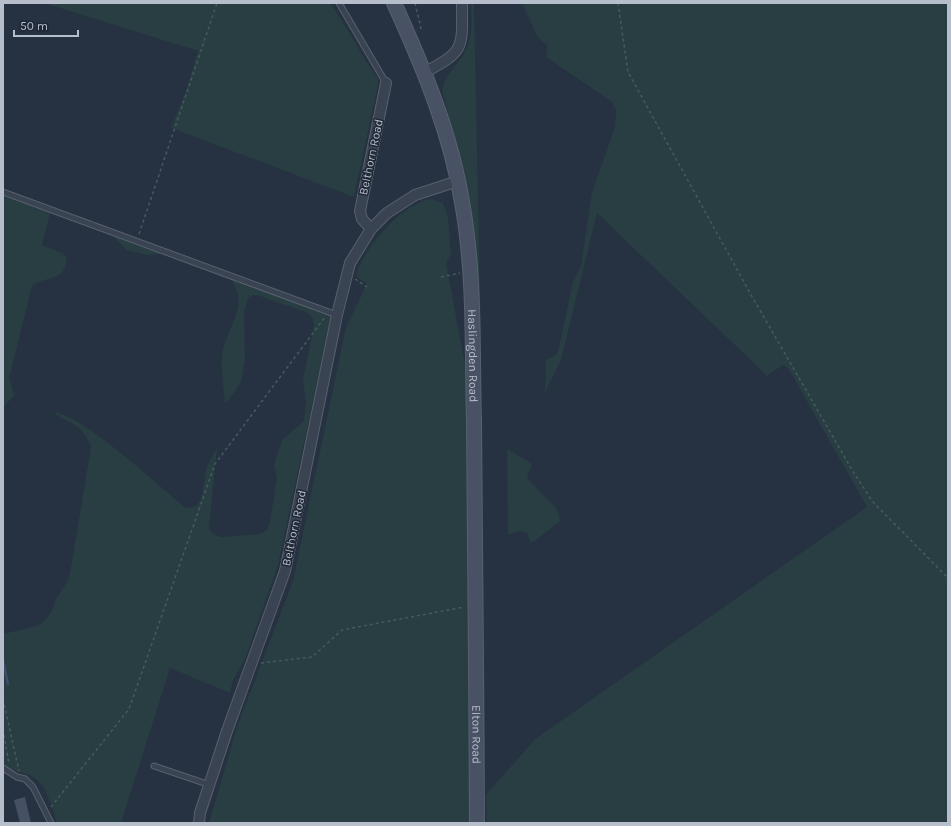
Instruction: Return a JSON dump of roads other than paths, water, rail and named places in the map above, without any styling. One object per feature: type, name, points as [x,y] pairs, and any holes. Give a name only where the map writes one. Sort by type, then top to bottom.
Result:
[{"type":"main road","name":"Haslingden Road","points":[[394,3],[425,72],[440,112],[458,181],[463,209],[469,271],[477,646]]},
{"type":"main road","name":"Elton Road","points":[[477,646],[477,823]]},
{"type":"street","points":[[425,72],[447,60],[460,46],[462,39],[462,3]]},
{"type":"street","name":"Belthorn Road","points":[[371,229],[362,219],[360,212],[386,82]]},
{"type":"street","name":"Belthorn Road","points":[[200,823],[200,813],[251,664],[285,571],[333,313],[354,253],[371,229],[387,213],[415,195],[458,181]]},
{"type":"lane","points":[[339,3],[386,82]]},
{"type":"lane","points":[[3,192],[333,313]]},
{"type":"lane","points":[[154,766],[210,785]]},
{"type":"lane","points":[[3,768],[10,774],[25,779],[33,787],[51,823]]},
{"type":"waterway","points":[[3,660],[8,684]]}]
